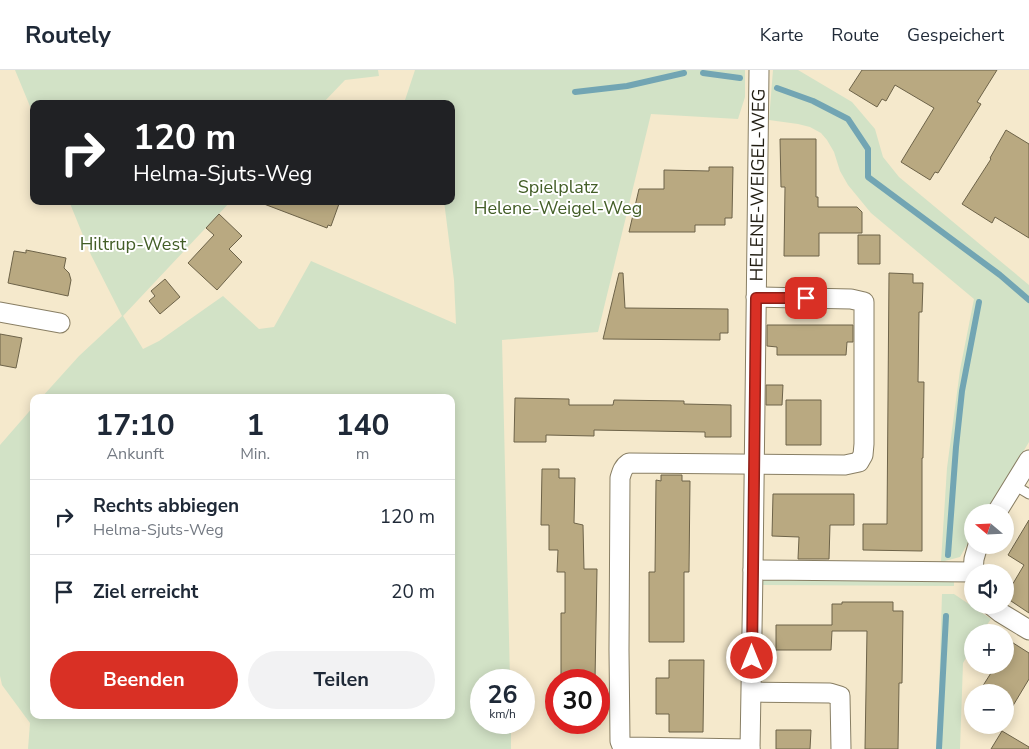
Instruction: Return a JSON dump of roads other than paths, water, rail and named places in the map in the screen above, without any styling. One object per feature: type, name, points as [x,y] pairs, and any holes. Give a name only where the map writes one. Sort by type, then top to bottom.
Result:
[{"type":"street","name":"HELENE-WEIGEL-WEG","points":[[750,749],[759,70]]},
{"type":"street","points":[[750,749],[622,746],[620,741],[618,650],[620,478],[625,466],[629,463],[852,464],[859,462],[863,455],[864,444],[864,302],[851,299],[756,298]]},
{"type":"street","points":[[0,312],[60,323]]},
{"type":"street","points":[[1005,504],[1021,489],[1029,460]]},
{"type":"street","points":[[753,570],[964,572]]},
{"type":"street","points":[[1003,614],[1029,630]]},
{"type":"street","points":[[752,692],[830,693],[840,696],[841,749]]},
{"type":"waterway","points":[[575,92],[627,86],[684,73]]},
{"type":"waterway","points":[[703,73],[740,78]]},
{"type":"waterway","points":[[777,88],[813,101],[848,119],[868,149],[868,177],[1000,275],[1029,300]]},
{"type":"waterway","points":[[948,555],[962,391],[979,302]]},
{"type":"waterway","points":[[939,749],[946,616]]},
{"type":"park label","name":"Spielplatz Helene-Weigel-Weg","points":[[558,197]]},
{"type":"park label","name":"Hiltrup-West","points":[[133,244]]}]
